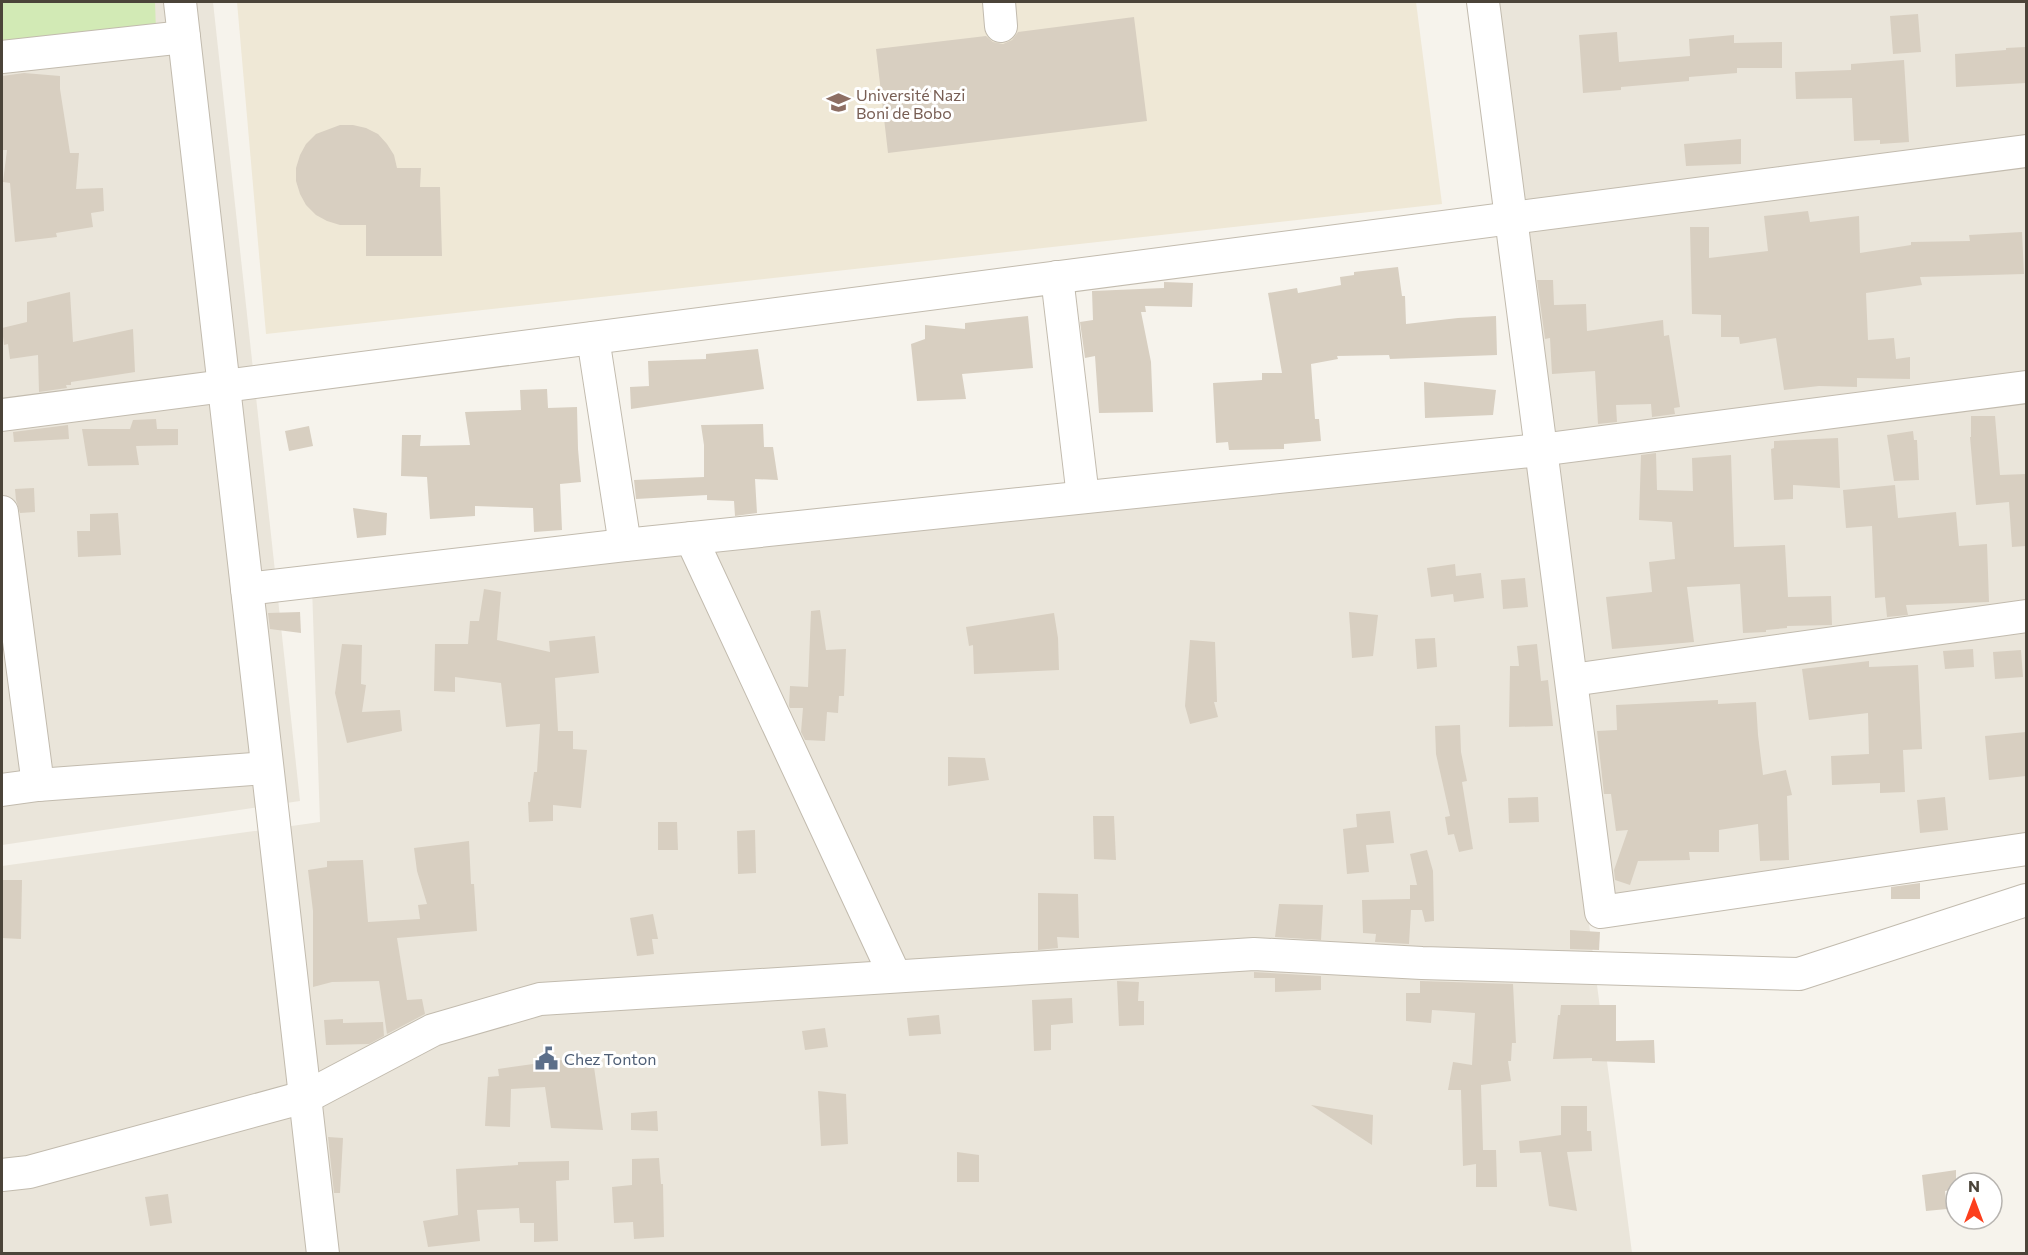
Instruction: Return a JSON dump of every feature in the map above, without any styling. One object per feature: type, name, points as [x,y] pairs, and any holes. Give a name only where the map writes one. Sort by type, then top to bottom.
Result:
[{"type":"street","points":[[180,2],[323,1254]]},
{"type":"street","points":[[1483,2],[1601,912],[2026,849]]},
{"type":"street","points":[[2,57],[184,37]]},
{"type":"street","points":[[2,415],[2026,151]]},
{"type":"street","points":[[1057,278],[1083,497]]},
{"type":"street","points":[[594,338],[625,545]]},
{"type":"street","points":[[247,589],[625,545],[1540,450],[2026,387]]},
{"type":"street","points":[[2,512],[38,785]]},
{"type":"street","points":[[691,538],[895,976]]},
{"type":"street","points":[[1572,681],[2026,616]]},
{"type":"street","points":[[2,790],[38,785],[267,768]]},
{"type":"street","points":[[2,1175],[29,1172],[305,1096],[433,1030],[540,999],[1254,954],[1434,963],[1799,974],[2026,900]]},
{"type":"shaded area","points":[[2,2],[213,2],[300,801],[2,845]]},
{"type":"shaded area","name":"Université Nazi Boni de Bobo","points":[[237,2],[1416,2],[1442,204],[266,334]]},
{"type":"shaded area","points":[[1493,2],[2026,2],[2026,849],[1608,903]]},
{"type":"shaded area","points":[[1529,464],[1632,1253],[2,1253],[2,866],[320,822],[312,587]]},
{"type":"green space","points":[[2,2],[155,2],[156,31],[2,41]]},
{"type":"building","points":[[1918,14],[1921,52],[1893,54],[1890,16]]},
{"type":"building","points":[[1134,17],[1147,121],[888,153],[876,49],[986,36],[993,42],[1003,44],[1012,40],[1018,32]]},
{"type":"building","points":[[1617,32],[1619,62],[1690,56],[1689,39],[1734,35],[1734,43],[1782,42],[1782,68],[1737,68],[1737,73],[1689,77],[1689,81],[1583,93],[1579,35]]},
{"type":"building","points":[[2026,47],[2026,83],[1956,87],[1955,54]]},
{"type":"building","points":[[1904,60],[1909,142],[1880,144],[1880,140],[1854,141],[1852,98],[1796,99],[1795,72],[1851,70],[1851,64]]},
{"type":"building","points":[[24,73],[60,76],[70,153],[79,153],[76,189],[103,188],[104,211],[91,213],[93,227],[56,233],[57,237],[15,242],[10,183],[3,182],[7,150],[2,150],[2,76]]},
{"type":"building","points":[[340,125],[366,128],[378,134],[394,155],[397,168],[421,168],[420,187],[440,187],[442,256],[366,256],[366,225],[340,225],[327,221],[316,215],[306,205],[296,181],[296,168],[300,155],[306,144],[316,134]]},
{"type":"building","points":[[1741,139],[1741,164],[1686,166],[1684,144]]},
{"type":"building","points":[[1808,211],[1810,222],[1859,216],[1860,253],[1911,245],[1911,242],[1970,241],[1969,235],[2022,232],[2024,274],[1920,277],[1922,285],[1866,293],[1868,340],[1894,338],[1896,359],[1910,357],[1910,379],[1857,378],[1857,387],[1819,386],[1784,390],[1776,338],[1740,344],[1739,337],[1721,337],[1721,315],[1692,314],[1690,227],[1709,227],[1709,258],[1768,251],[1764,216]]},
{"type":"building","points":[[1398,267],[1402,296],[1405,296],[1406,324],[1496,316],[1497,355],[1390,359],[1389,355],[1337,356],[1338,359],[1311,364],[1315,419],[1319,419],[1321,441],[1284,444],[1284,449],[1229,450],[1228,442],[1216,443],[1213,383],[1262,380],[1262,373],[1282,373],[1268,293],[1297,288],[1298,293],[1341,285],[1340,277],[1354,275],[1354,272]]},
{"type":"building","points":[[1537,280],[1553,280],[1554,305],[1586,304],[1587,331],[1663,320],[1664,336],[1669,335],[1680,407],[1674,408],[1675,414],[1652,417],[1651,404],[1616,405],[1617,422],[1598,424],[1595,371],[1552,374],[1550,338],[1545,339]]},
{"type":"building","points":[[1164,282],[1193,283],[1192,307],[1145,306],[1146,312],[1141,312],[1151,362],[1153,412],[1099,413],[1095,356],[1085,358],[1080,322],[1093,320],[1092,291],[1164,288]]},
{"type":"building","points":[[70,292],[73,342],[133,329],[135,372],[71,382],[71,385],[66,385],[67,388],[39,392],[38,355],[10,359],[8,344],[4,345],[2,328],[27,322],[27,302]]},
{"type":"building","points":[[1028,316],[1033,368],[962,374],[966,399],[917,401],[911,344],[925,339],[925,325],[965,329],[965,323]]},
{"type":"building","points":[[758,349],[764,389],[631,409],[630,387],[649,386],[648,361],[706,359],[706,354]]},
{"type":"building","points":[[1424,382],[1496,390],[1493,415],[1425,418]]},
{"type":"building","points":[[547,389],[548,408],[577,407],[581,482],[560,484],[562,530],[534,532],[533,508],[475,506],[475,516],[430,519],[427,477],[401,476],[402,435],[421,435],[420,446],[470,445],[465,412],[521,410],[520,390]]},
{"type":"building","points":[[1971,416],[1995,416],[2000,475],[2026,474],[2026,546],[2012,547],[2009,502],[1976,505],[1970,437]]},
{"type":"building","points":[[156,419],[157,429],[178,429],[178,445],[136,446],[139,465],[88,466],[82,429],[130,429],[133,420]]},
{"type":"building","points":[[763,424],[764,447],[773,447],[778,480],[755,479],[757,513],[735,516],[734,501],[707,500],[707,495],[636,499],[634,480],[704,477],[704,445],[701,425]]},
{"type":"building","points":[[68,425],[69,439],[14,442],[13,432]]},
{"type":"building","points":[[309,426],[313,446],[289,451],[285,431]]},
{"type":"building","points":[[1913,431],[1914,440],[1917,440],[1919,480],[1894,481],[1887,435]]},
{"type":"building","points":[[1838,438],[1840,488],[1793,485],[1793,499],[1774,500],[1771,449],[1774,448],[1774,441]]},
{"type":"building","points":[[1656,453],[1657,490],[1693,491],[1692,458],[1731,455],[1734,547],[1785,545],[1788,597],[1831,596],[1832,625],[1787,626],[1787,628],[1766,630],[1766,632],[1743,633],[1740,584],[1687,587],[1694,642],[1612,649],[1606,597],[1652,592],[1649,562],[1675,559],[1672,522],[1639,520],[1641,455]]},
{"type":"building","points":[[1895,485],[1898,518],[1956,512],[1959,546],[1987,544],[1989,602],[1906,605],[1908,615],[1887,617],[1885,597],[1875,598],[1872,526],[1846,528],[1843,490]]},
{"type":"building","points":[[34,488],[35,512],[20,513],[15,489]]},
{"type":"building","points":[[353,508],[387,513],[386,535],[357,538]]},
{"type":"building","points":[[118,513],[121,555],[78,557],[77,531],[90,531],[90,514]]},
{"type":"building","points":[[1455,564],[1456,576],[1481,573],[1484,598],[1454,602],[1453,594],[1431,597],[1427,568]]},
{"type":"building","points":[[1525,578],[1528,607],[1503,609],[1501,580]]},
{"type":"building","points":[[484,589],[501,592],[497,640],[550,652],[549,641],[595,636],[599,673],[555,678],[558,731],[573,731],[573,749],[587,750],[581,808],[553,805],[553,821],[529,822],[528,802],[530,802],[534,772],[537,772],[540,724],[506,727],[501,683],[455,677],[455,692],[434,691],[435,644],[468,644],[470,621],[479,621]]},
{"type":"building","points":[[820,610],[826,650],[846,649],[844,696],[839,696],[838,713],[827,712],[825,741],[805,740],[801,732],[803,708],[790,708],[789,706],[790,686],[808,687],[811,611]]},
{"type":"building","points":[[300,612],[301,633],[270,629],[268,613]]},
{"type":"building","points":[[1349,612],[1378,615],[1373,656],[1352,658]]},
{"type":"building","points":[[1054,613],[1058,638],[1059,670],[974,674],[973,645],[969,646],[966,627]]},
{"type":"building","points":[[1435,638],[1437,667],[1417,669],[1415,639]]},
{"type":"building","points":[[1190,640],[1215,642],[1217,702],[1214,702],[1218,717],[1190,724],[1185,706]]},
{"type":"building","points":[[342,644],[362,645],[361,684],[366,685],[362,712],[400,710],[402,731],[347,743],[335,693]]},
{"type":"building","points":[[1537,644],[1541,681],[1548,680],[1553,726],[1509,727],[1510,666],[1519,666],[1517,646]]},
{"type":"building","points":[[1973,649],[1974,667],[1945,669],[1943,651]]},
{"type":"building","points":[[2021,650],[2023,677],[1995,679],[1993,652]]},
{"type":"building","points":[[1869,661],[1869,667],[1918,665],[1922,749],[1903,750],[1905,792],[1880,793],[1880,783],[1832,785],[1831,756],[1869,754],[1868,713],[1809,720],[1802,669]]},
{"type":"building","points":[[1718,700],[1718,704],[1756,702],[1763,775],[1786,770],[1792,795],[1787,796],[1789,860],[1760,861],[1758,824],[1719,830],[1719,852],[1689,852],[1690,860],[1638,861],[1630,885],[1615,880],[1614,870],[1628,830],[1616,831],[1611,794],[1604,794],[1597,731],[1617,730],[1616,705]]},
{"type":"building","points":[[1460,725],[1461,752],[1467,781],[1462,782],[1473,849],[1459,852],[1454,834],[1448,835],[1445,817],[1450,816],[1436,754],[1435,726]]},
{"type":"building","points":[[2026,732],[2026,776],[1989,780],[1985,736]]},
{"type":"building","points":[[948,757],[985,758],[989,780],[948,786]]},
{"type":"building","points":[[1538,797],[1539,822],[1509,823],[1508,798]]},
{"type":"building","points":[[1945,797],[1948,830],[1920,833],[1917,800]]},
{"type":"building","points":[[1390,811],[1394,843],[1366,845],[1369,872],[1347,874],[1343,829],[1357,827],[1356,814]]},
{"type":"building","points":[[1093,816],[1114,816],[1116,860],[1094,859]]},
{"type":"building","points":[[658,822],[677,822],[678,850],[658,850]]},
{"type":"building","points":[[755,830],[756,873],[738,874],[737,831]]},
{"type":"building","points":[[469,841],[471,884],[474,884],[477,931],[397,938],[407,1000],[422,999],[425,1014],[387,1034],[379,981],[332,982],[313,987],[313,911],[308,870],[327,867],[327,861],[363,860],[368,922],[420,919],[418,905],[427,904],[417,871],[414,848]]},
{"type":"building","points":[[1427,850],[1433,871],[1434,921],[1425,922],[1422,910],[1411,910],[1409,944],[1375,942],[1376,934],[1363,933],[1362,900],[1410,899],[1410,885],[1417,885],[1410,854]]},
{"type":"building","points":[[2,880],[22,880],[21,939],[2,938]]},
{"type":"building","points":[[1920,883],[1920,899],[1891,899],[1891,887]]},
{"type":"building","points":[[1038,893],[1078,894],[1079,938],[1057,937],[1058,948],[1038,950]]},
{"type":"building","points":[[1279,904],[1323,905],[1321,940],[1275,937]]},
{"type":"building","points":[[653,914],[658,939],[652,939],[654,954],[637,956],[630,918]]},
{"type":"building","points":[[1570,930],[1600,932],[1599,950],[1570,949]]},
{"type":"building","points":[[1254,972],[1321,976],[1321,990],[1275,992],[1275,978],[1254,978]]},
{"type":"building","points":[[1117,981],[1139,982],[1138,1001],[1144,1001],[1144,1025],[1119,1026]]},
{"type":"building","points":[[1420,981],[1513,984],[1516,1043],[1512,1043],[1511,1061],[1508,1061],[1511,1081],[1481,1085],[1483,1150],[1496,1150],[1497,1187],[1476,1187],[1476,1164],[1463,1166],[1461,1090],[1448,1090],[1453,1062],[1472,1065],[1475,1013],[1432,1010],[1431,1023],[1406,1021],[1406,993],[1420,993]]},
{"type":"building","points":[[1072,998],[1073,1023],[1051,1025],[1051,1050],[1034,1051],[1032,1000]]},
{"type":"building","points":[[1561,1005],[1616,1005],[1616,1041],[1654,1040],[1655,1063],[1592,1061],[1592,1058],[1553,1059]]},
{"type":"building","points":[[939,1015],[941,1034],[909,1036],[907,1018]]},
{"type":"building","points":[[343,1019],[343,1023],[383,1022],[384,1036],[369,1044],[326,1045],[324,1020]]},
{"type":"building","points":[[825,1028],[828,1047],[805,1050],[802,1031]]},
{"type":"building","points":[[569,1059],[570,1063],[593,1060],[603,1130],[551,1128],[545,1087],[511,1089],[510,1127],[485,1126],[488,1077],[499,1076],[498,1069]]},
{"type":"building","points":[[818,1091],[846,1094],[848,1144],[821,1146]]},
{"type":"building","points":[[1311,1105],[1373,1115],[1372,1145]]},
{"type":"building","points":[[1561,1106],[1587,1106],[1587,1131],[1591,1131],[1592,1151],[1567,1152],[1577,1211],[1549,1206],[1541,1152],[1520,1153],[1519,1141],[1561,1135]]},
{"type":"building","points":[[657,1111],[658,1131],[631,1130],[631,1113]]},
{"type":"building","points":[[328,1137],[343,1138],[340,1193],[334,1193]]},
{"type":"building","points":[[957,1152],[979,1155],[979,1182],[957,1182]]},
{"type":"building","points":[[659,1158],[661,1184],[663,1184],[664,1237],[634,1239],[633,1222],[614,1223],[612,1187],[632,1185],[632,1159]]},
{"type":"building","points":[[569,1161],[569,1180],[556,1181],[558,1241],[534,1242],[534,1223],[520,1223],[519,1208],[477,1210],[480,1241],[428,1247],[423,1221],[458,1215],[456,1169],[518,1165],[518,1162]]},
{"type":"building","points":[[1944,1172],[1944,1209],[1926,1211],[1922,1175]]},
{"type":"building","points":[[168,1194],[172,1223],[150,1226],[145,1197]]},
{"type":"place","name":"Université Nazi Boni de Bobo","points":[[838,103]]},
{"type":"place","name":"Chez Tonton","points":[[546,1058]]}]
